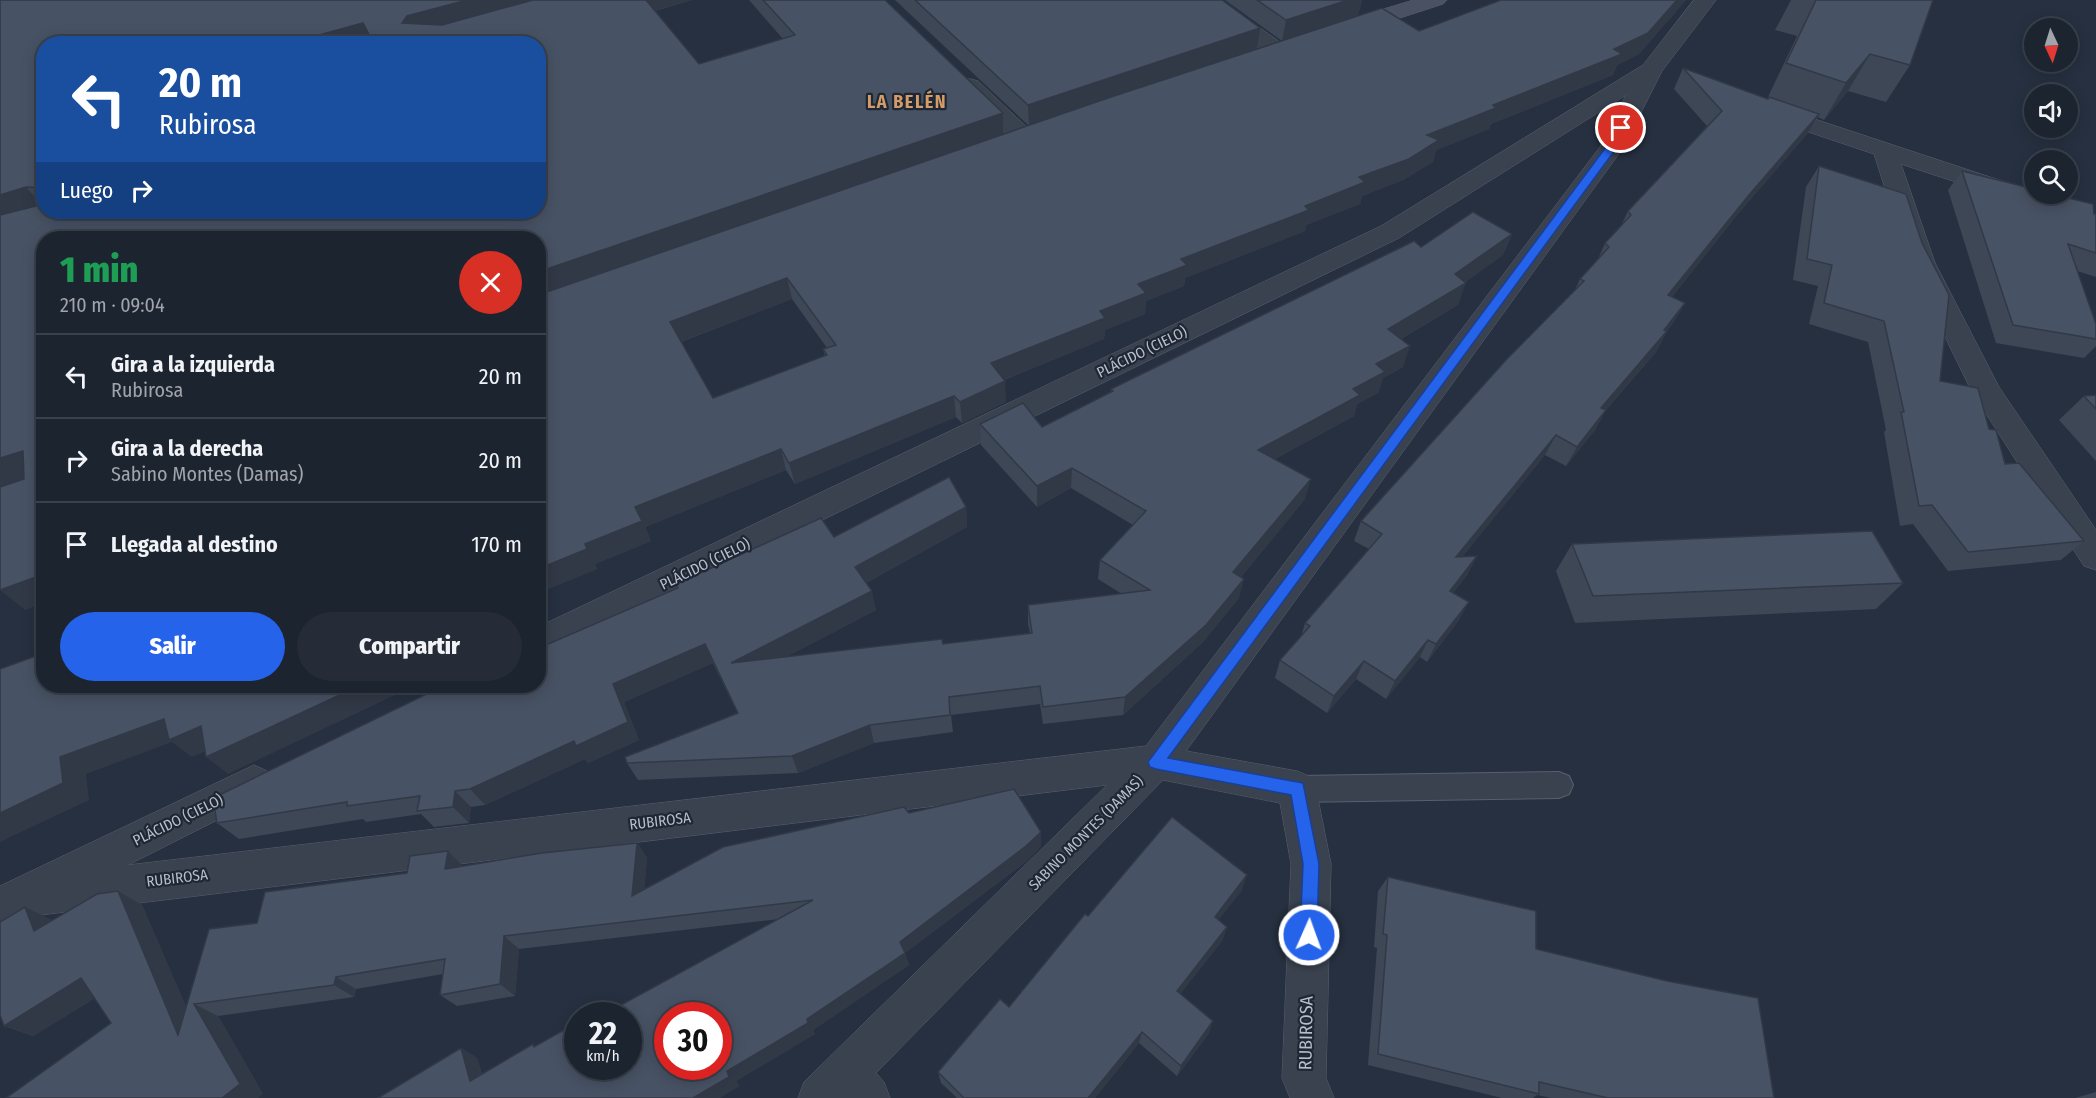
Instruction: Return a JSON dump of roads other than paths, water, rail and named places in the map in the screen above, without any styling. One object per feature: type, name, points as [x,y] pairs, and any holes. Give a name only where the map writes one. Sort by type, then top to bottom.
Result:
[{"type":"main road","points":[[1288,47],[1436,0]]},
{"type":"street","points":[[1207,0],[1288,47]]},
{"type":"street","name":"PLÁCIDO (CIELO)","points":[[546,640],[1390,232],[1662,74],[1705,0]]},
{"type":"street","points":[[957,73],[1023,137]]},
{"type":"street","name":"SABINO MONTES (DAMAS)","points":[[845,1090],[1156,762],[1611,148],[1662,74]]},
{"type":"street","points":[[1751,105],[2018,194]]},
{"type":"street","points":[[1885,151],[1922,263],[1987,392],[2096,557]]},
{"type":"street","name":"RUBIROSA","points":[[10,902],[1156,762],[1297,789],[1311,864],[1304,1078],[1312,1098]]},
{"type":"street","name":"PLÁCIDO (CIELO)","points":[[10,902],[285,768]]},
{"type":"lane","name":"RUBIROSA","points":[[1297,789],[1559,785]]},
{"type":"district","name":"LA BELÉN","points":[[907,102]]}]
